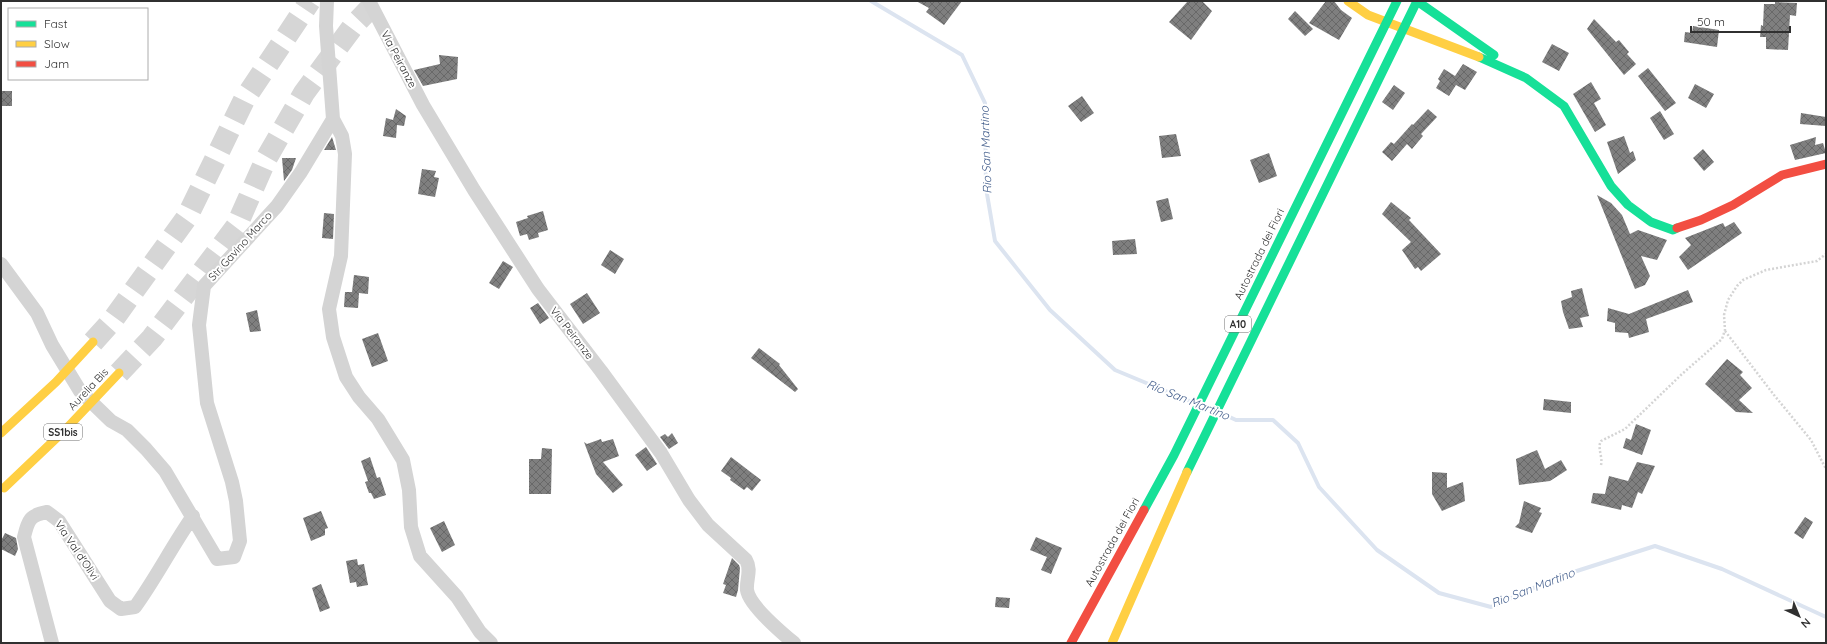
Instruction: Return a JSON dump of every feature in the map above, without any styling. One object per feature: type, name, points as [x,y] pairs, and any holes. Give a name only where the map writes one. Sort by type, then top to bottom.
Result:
[{"type":"main road","points":[[1348,1],[1368,15],[1484,59],[1526,78]]},
{"type":"main road","name":"Autostrada dei Fiori","points":[[1071,643],[1174,455],[1397,1]]},
{"type":"main road","points":[[1417,1],[1564,106],[1611,186],[1628,205],[1651,222],[1672,230],[1701,220],[1733,205],[1782,175],[1826,164]]},
{"type":"main road","name":"A10","points":[[1112,643],[1191,462],[1417,1]]},
{"type":"main road","points":[[1,433],[56,382],[93,342]]},
{"type":"main road","name":"Aurelia Bis","points":[[4,488],[66,429],[119,373]]},
{"type":"street","points":[[327,1],[326,26],[333,119],[342,136],[345,154],[341,256],[329,309],[333,337],[346,377],[359,397],[378,419],[404,460],[409,490],[411,527],[420,556],[457,597],[480,632],[491,643]]},
{"type":"street","name":"Via Peiranze","points":[[369,1],[423,104],[474,190],[524,268],[661,454],[689,500],[708,524],[746,560],[750,567],[747,592],[763,615],[794,643]]},
{"type":"street","name":"Str. Gavino Marco","points":[[193,516],[217,559],[234,557],[240,541],[236,501],[232,482],[207,403],[199,325],[204,286],[277,206],[302,172],[333,119]]},
{"type":"street","points":[[1,264],[37,313],[52,344],[80,390],[111,421],[127,430],[146,449],[165,472],[193,516]]},
{"type":"street","name":"Via Val d'Olivi","points":[[52,643],[24,537],[28,522],[36,514],[47,512],[59,520],[110,601],[121,609],[135,607],[145,593],[176,539],[193,516]]},
{"type":"path","points":[[1601,465],[1602,460],[1599,444],[1601,441],[1618,433],[1631,424],[1682,374],[1720,341],[1725,330],[1724,315],[1728,300],[1743,280],[1766,270],[1817,261],[1826,254]]},
{"type":"path","points":[[1725,330],[1774,395],[1811,440],[1826,470]]},
{"type":"building","points":[[916,1],[962,1],[944,25],[926,12],[929,8]]},
{"type":"building","points":[[1188,1],[1202,1],[1212,11],[1191,40],[1169,22]]},
{"type":"building","points":[[1326,1],[1334,1],[1341,10],[1352,18],[1339,40],[1309,23]]},
{"type":"building","points":[[1775,2],[1797,3],[1796,16],[1790,15],[1788,50],[1766,49],[1766,37],[1760,37],[1761,25],[1763,26],[1764,4],[1775,4]]},
{"type":"building","points":[[1295,11],[1313,29],[1305,36],[1288,19]]},
{"type":"building","points":[[1594,19],[1616,42],[1619,40],[1629,52],[1627,54],[1636,64],[1624,75],[1587,29]]},
{"type":"building","points":[[1693,26],[1719,30],[1717,47],[1684,42],[1685,32],[1692,33]]},
{"type":"building","points":[[1552,44],[1569,53],[1559,71],[1542,62]]},
{"type":"building","points":[[439,55],[458,57],[457,79],[423,86],[414,70],[440,64]]},
{"type":"building","points":[[1463,64],[1477,72],[1465,90],[1456,85],[1449,96],[1436,88],[1440,81],[1438,79],[1444,69],[1455,76]]},
{"type":"building","points":[[1648,68],[1676,103],[1665,111],[1638,76]]},
{"type":"building","points":[[1591,82],[1601,99],[1594,103],[1606,125],[1595,132],[1573,94]]},
{"type":"building","points":[[1695,84],[1714,94],[1706,108],[1688,98]]},
{"type":"building","points":[[1394,85],[1405,93],[1393,110],[1382,102]]},
{"type":"building","points":[[1,91],[12,91],[12,106],[1,106]]},
{"type":"building","points":[[1082,96],[1094,113],[1081,122],[1068,106]]},
{"type":"building","points":[[396,109],[406,116],[404,126],[397,125],[396,138],[383,136],[386,118],[393,120]]},
{"type":"building","points":[[1428,109],[1437,117],[1421,134],[1423,136],[1412,149],[1407,144],[1392,161],[1382,152],[1391,142],[1394,144]]},
{"type":"building","points":[[1660,111],[1674,134],[1664,140],[1650,118]]},
{"type":"building","points":[[1801,113],[1826,117],[1826,126],[1800,124]]},
{"type":"building","points":[[1176,134],[1181,156],[1162,158],[1159,136]]},
{"type":"building","points":[[1624,136],[1630,153],[1633,151],[1636,160],[1618,174],[1607,142]]},
{"type":"building","points":[[332,137],[336,150],[324,150]]},
{"type":"building","points":[[1816,137],[1815,145],[1823,143],[1826,153],[1795,160],[1790,145]]},
{"type":"building","points":[[1703,149],[1714,162],[1704,171],[1693,158]]},
{"type":"building","points":[[1269,153],[1277,176],[1259,183],[1250,160]]},
{"type":"building","points":[[282,158],[296,158],[292,170],[284,181]]},
{"type":"building","points":[[422,169],[436,171],[434,177],[439,178],[435,197],[418,194]]},
{"type":"building","points":[[1597,195],[1611,203],[1622,215],[1630,234],[1638,230],[1667,240],[1657,260],[1641,256],[1650,276],[1645,285],[1635,289]]},
{"type":"building","points":[[1168,198],[1173,219],[1161,222],[1156,201]]},
{"type":"building","points":[[1391,202],[1411,218],[1409,220],[1441,254],[1421,271],[1418,267],[1415,269],[1402,250],[1411,242],[1382,214]]},
{"type":"building","points":[[543,211],[548,230],[538,233],[539,237],[529,240],[527,234],[520,236],[516,222],[528,218],[527,216]]},
{"type":"building","points":[[324,213],[334,214],[333,239],[322,238]]},
{"type":"building","points":[[1734,222],[1742,233],[1688,270],[1679,257],[1691,245],[1685,238],[1723,223],[1725,227]]},
{"type":"building","points":[[1135,239],[1137,254],[1113,255],[1112,241]]},
{"type":"building","points":[[610,250],[624,259],[615,274],[601,265]]},
{"type":"building","points":[[503,261],[513,267],[499,289],[489,283]]},
{"type":"building","points":[[354,275],[369,277],[368,294],[359,293],[358,308],[344,307],[345,292],[352,292]]},
{"type":"building","points":[[1582,288],[1589,316],[1580,318],[1583,327],[1569,329],[1561,301],[1572,297],[1571,291]]},
{"type":"building","points":[[1688,290],[1693,302],[1646,319],[1649,332],[1629,338],[1628,333],[1615,332],[1615,323],[1607,321],[1608,308],[1629,314]]},
{"type":"building","points":[[587,293],[600,313],[583,324],[570,304]]},
{"type":"building","points":[[538,303],[549,318],[540,324],[530,308]]},
{"type":"building","points":[[257,310],[261,331],[250,332],[246,313]]},
{"type":"building","points":[[378,333],[388,361],[372,367],[362,339]]},
{"type":"building","points":[[759,348],[780,364],[779,365],[798,389],[795,392],[751,358]]},
{"type":"building","points":[[1727,359],[1743,372],[1740,375],[1752,388],[1739,400],[1753,413],[1736,412],[1705,384]]},
{"type":"building","points":[[1544,399],[1571,402],[1571,413],[1543,410]]},
{"type":"building","points":[[1636,424],[1651,430],[1642,455],[1623,448],[1626,438],[1631,440]]},
{"type":"building","points":[[672,433],[678,443],[669,449],[660,437],[665,434],[668,437]]},
{"type":"building","points":[[601,439],[602,442],[613,439],[619,456],[603,462],[623,485],[613,493],[596,474],[584,442],[587,444]]},
{"type":"building","points":[[646,447],[657,464],[647,471],[635,455]]},
{"type":"building","points":[[542,448],[552,449],[551,494],[529,494],[529,459],[541,459]]},
{"type":"building","points":[[1537,450],[1545,469],[1561,460],[1567,470],[1550,481],[1519,485],[1516,459]]},
{"type":"building","points":[[370,457],[377,478],[380,477],[386,495],[374,499],[371,493],[369,493],[365,482],[368,481],[361,461]]},
{"type":"building","points":[[731,457],[761,480],[752,491],[747,487],[744,490],[730,480],[731,478],[721,471]]},
{"type":"building","points":[[1637,462],[1655,466],[1642,494],[1638,492],[1632,508],[1622,505],[1621,510],[1591,503],[1593,493],[1605,494],[1609,476],[1628,481]]},
{"type":"building","points":[[1432,472],[1447,473],[1447,488],[1463,482],[1465,501],[1442,511],[1432,494]]},
{"type":"building","points":[[1524,501],[1541,508],[1539,512],[1542,513],[1532,533],[1515,527],[1519,523]]},
{"type":"building","points":[[321,511],[328,528],[325,529],[325,535],[311,541],[303,518]]},
{"type":"building","points":[[1805,517],[1813,522],[1803,539],[1794,533]]},
{"type":"building","points":[[444,521],[455,545],[442,552],[430,528]]},
{"type":"building","points":[[5,533],[16,538],[18,549],[15,556],[1,549],[1,541]]},
{"type":"building","points":[[1036,537],[1062,548],[1051,574],[1041,570],[1047,557],[1030,550]]},
{"type":"building","points":[[732,558],[740,568],[736,597],[723,593],[726,585],[723,584]]},
{"type":"building","points":[[357,559],[358,565],[364,564],[368,585],[357,587],[356,582],[350,583],[346,561]]},
{"type":"building","points":[[321,584],[330,608],[320,612],[312,588]]},
{"type":"building","points":[[996,597],[1010,598],[1009,608],[995,607]]},
{"type":"waterway","name":"Rio San Martino","points":[[871,1],[962,55],[985,103],[986,188],[995,241],[1050,310],[1115,370],[1192,402]]},
{"type":"waterway","name":"Rio San Martino","points":[[1223,414],[1236,420],[1273,420],[1298,443],[1319,487],[1377,550],[1439,593],[1491,607],[1558,577],[1655,546],[1722,569],[1826,617]]},
{"type":"tunnel","points":[[93,342],[112,321],[187,217],[244,100],[310,1]]},
{"type":"tunnel","points":[[119,373],[152,338],[236,227],[266,159],[304,93],[354,25],[377,1]]},
{"type":"traffic: fast","points":[[1144,510],[1174,455],[1397,1]]},
{"type":"traffic: fast","points":[[1417,1],[1494,55]]},
{"type":"traffic: fast","points":[[1187,472],[1417,1]]},
{"type":"traffic: fast","points":[[1479,57],[1526,78],[1564,106],[1611,186],[1628,205],[1651,222],[1673,230],[1677,228]]},
{"type":"traffic: slow","points":[[1348,1],[1368,15],[1479,57]]},
{"type":"traffic: slow","points":[[1,433],[56,382],[93,342]]},
{"type":"traffic: slow","points":[[4,488],[66,429],[119,373]]},
{"type":"traffic: slow","points":[[1112,643],[1187,472]]},
{"type":"traffic: jam","points":[[1677,228],[1701,220],[1733,205],[1782,175],[1826,164]]},
{"type":"traffic: jam","points":[[1071,643],[1144,510]]}]
